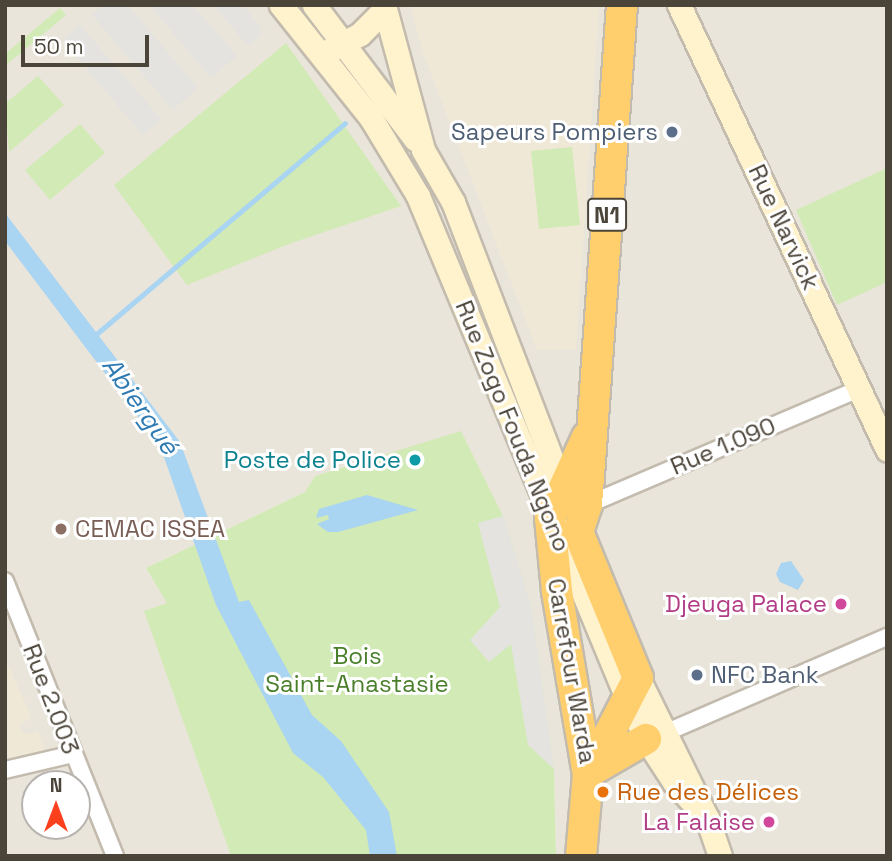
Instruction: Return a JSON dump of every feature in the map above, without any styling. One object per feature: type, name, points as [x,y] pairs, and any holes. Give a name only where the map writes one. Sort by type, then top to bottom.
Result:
[{"type":"highway","name":"N1","points":[[583,519],[593,424],[622,5]]},
{"type":"highway","name":"N1","points":[[550,518],[563,484],[593,424]]},
{"type":"highway","name":"Carrefour Warda","points":[[550,518],[557,591],[588,774]]},
{"type":"highway","name":"Carrefour Warda","points":[[583,519],[632,688],[588,774]]},
{"type":"highway","points":[[588,774],[655,736]]},
{"type":"highway","name":"N1","points":[[582,856],[588,774]]},
{"type":"main road","points":[[281,5],[397,157],[418,195]]},
{"type":"main road","points":[[314,5],[423,150]]},
{"type":"main road","name":"Rue Narvick","points":[[679,5],[887,450]]},
{"type":"main road","points":[[318,55],[344,44],[374,24],[384,7]]},
{"type":"main road","name":"Rue Zogo Fouda Ngono","points":[[384,7],[423,150],[453,202],[563,484],[583,519]]},
{"type":"main road","name":"Rue Zogo Fouda Ngono","points":[[423,150],[418,195],[550,518],[655,736],[674,782],[707,818],[720,856]]},
{"type":"street","name":"Rue 1.090","points":[[583,519],[859,389]]},
{"type":"street","name":"Rue 2.003","points":[[5,581],[115,856]]},
{"type":"street","points":[[655,736],[887,637]]},
{"type":"street","points":[[5,770],[73,754]]},
{"type":"shaded area","points":[[5,5],[887,5],[887,856],[556,856],[554,769],[531,605],[461,432],[315,476],[305,492],[146,568],[168,603],[145,611],[231,856],[5,856]]},
{"type":"shaded area","points":[[103,5],[128,5],[198,88],[173,110],[92,15]]},
{"type":"shaded area","points":[[149,5],[193,5],[237,56],[211,78]]},
{"type":"shaded area","points":[[213,5],[243,5],[261,28],[260,36],[248,46]]},
{"type":"shaded area","points":[[410,5],[599,5],[576,349],[537,350],[423,53]]},
{"type":"shaded area","points":[[80,25],[161,119],[143,135],[62,41]]},
{"type":"shaded area","points":[[503,516],[531,605],[554,769],[528,745],[511,644],[489,662],[470,640],[500,607],[478,523]]},
{"type":"shaded area","points":[[5,658],[31,717],[19,725],[24,734],[38,732],[48,758],[5,775]]},
{"type":"green space","points":[[60,8],[66,15],[5,66],[5,54]]},
{"type":"green space","points":[[286,43],[401,206],[289,244],[187,285],[114,185]]},
{"type":"green space","points":[[38,76],[64,105],[9,152],[5,104]]},
{"type":"green space","points":[[80,124],[105,153],[50,200],[25,170]]},
{"type":"green space","points":[[572,147],[580,225],[539,229],[531,151]]},
{"type":"green space","points":[[887,168],[887,282],[837,305],[796,210]]},
{"type":"green space","name":"Bois Saint-Anastasie","points":[[461,431],[503,516],[531,605],[554,769],[556,856],[231,856],[144,611],[167,603],[146,568],[305,492],[315,476]]},
{"type":"water","name":"Abiergué","points":[[5,213],[180,442],[239,602],[249,600],[312,715],[341,741],[389,812],[397,856],[370,856],[366,830],[323,777],[293,753],[216,605],[160,446],[5,241]]},
{"type":"water","points":[[367,495],[418,510],[338,532],[328,532],[317,524],[329,519],[328,515],[316,518],[319,509]]},
{"type":"water","points":[[791,561],[804,580],[798,590],[780,582],[776,574],[781,563]]},
{"type":"waterway","points":[[94,336],[345,123]]},
{"type":"place","name":"Sapeurs Pompiers","points":[[672,132]]},
{"type":"place","name":"Poste de Police","points":[[415,460]]},
{"type":"place","name":"CEMAC ISSEA","points":[[61,529]]},
{"type":"place","name":"Djeuga Palace","points":[[841,604]]},
{"type":"place","name":"NFC Bank","points":[[697,675]]},
{"type":"place","name":"Rue des Délices","points":[[603,792]]},
{"type":"place","name":"La Falaise","points":[[769,822]]}]
